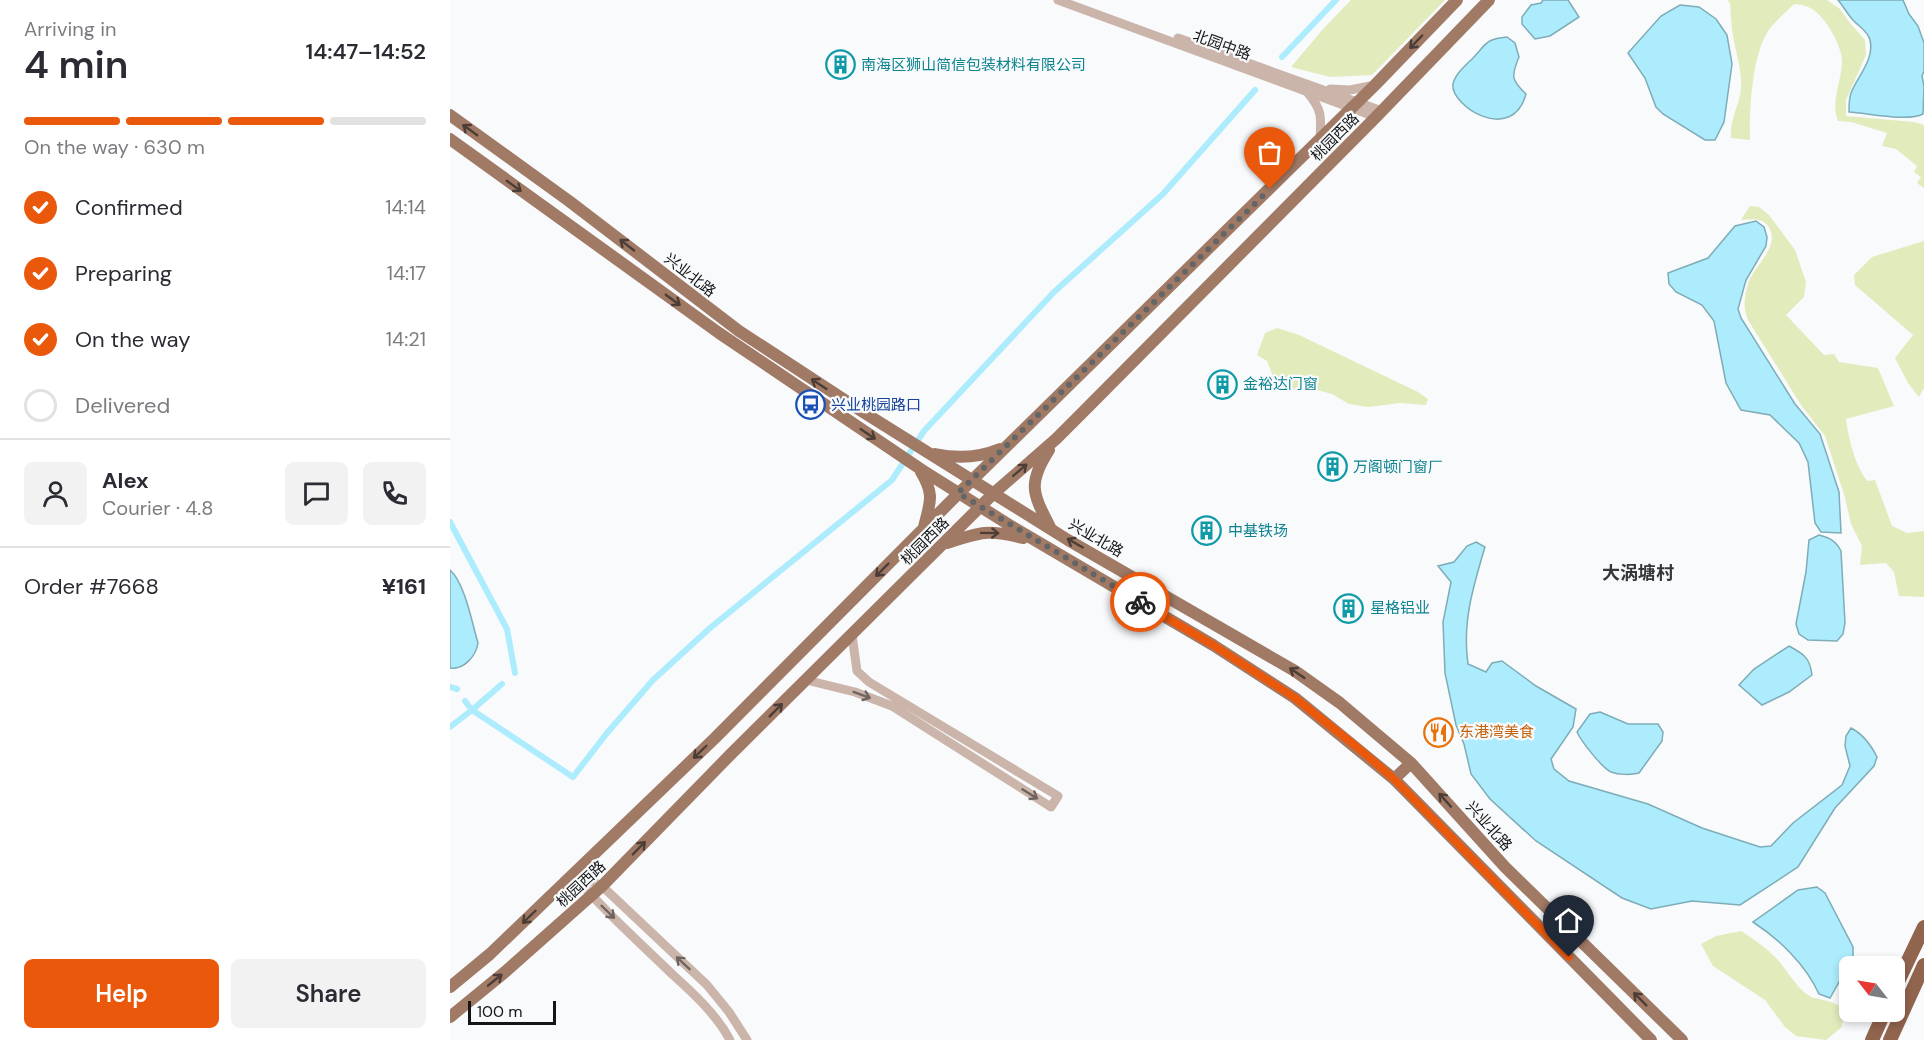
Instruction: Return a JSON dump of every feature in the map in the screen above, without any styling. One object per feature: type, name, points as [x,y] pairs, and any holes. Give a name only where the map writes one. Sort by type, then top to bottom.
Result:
[{"type":"highway","points":[[1905,967],[1924,927]]},
{"type":"highway","points":[[1890,1040],[1924,965]]},
{"type":"highway","points":[[1872,1040],[1880,1022]]},
{"type":"main road","name":"桃园西路","points":[[450,987],[490,954],[715,738],[958,493],[1320,140],[1457,0]]},
{"type":"main road","name":"桃园西路","points":[[450,1017],[505,972],[602,886],[994,493],[1056,439],[1489,0]]},
{"type":"main road","name":"兴业北路","points":[[450,115],[569,201],[739,331],[904,438],[1051,529],[1295,671],[1340,703],[1411,763],[1505,867],[1682,1040]]},
{"type":"main road","name":"兴业北路","points":[[450,139],[719,333],[919,469],[1213,645],[1295,698],[1394,779],[1651,1040]]},
{"type":"main road","points":[[1051,529],[1038,503],[1035,493],[1035,477],[1037,468],[1056,439]]},
{"type":"main road","points":[[927,452],[948,457],[979,457],[1007,446]]},
{"type":"main road","points":[[919,469],[929,486],[930,503],[923,529]]},
{"type":"main road","points":[[943,544],[983,532],[1037,541]]},
{"type":"main road","points":[[1394,779],[1411,763]]},
{"type":"street","name":"北园中路","points":[[1058,0],[1306,92],[1379,114]]},
{"type":"street","name":"北园中路","points":[[1075,0],[1321,88],[1355,105]]},
{"type":"street","points":[[1321,88],[1350,90],[1375,85]]},
{"type":"street","points":[[1306,92],[1318,105],[1321,120],[1320,140]]},
{"type":"street","points":[[806,680],[855,692],[892,706],[1051,807],[1058,796],[869,682],[858,671],[852,635]]},
{"type":"street","points":[[573,874],[602,886],[707,986],[729,1012],[747,1040]]},
{"type":"street","points":[[573,874],[591,896],[696,996],[730,1040]]},
{"type":"street","points":[[696,996],[707,986]]},
{"type":"green space","points":[[1351,0],[1445,0],[1372,75],[1330,77],[1291,67]]},
{"type":"green space","points":[[1727,0],[1827,0],[1840,9],[1865,40],[1866,55],[1846,100],[1846,116],[1914,122],[1924,125],[1924,188],[1917,183],[1921,177],[1914,172],[1917,166],[1896,149],[1882,146],[1887,133],[1851,122],[1838,121],[1835,106],[1842,68],[1839,47],[1831,30],[1820,15],[1803,5],[1794,4],[1771,27],[1765,37],[1753,81],[1750,140],[1731,138],[1741,81],[1732,32],[1730,3]]},
{"type":"green space","points":[[1750,206],[1759,207],[1769,215],[1795,250],[1806,282],[1804,297],[1786,315],[1824,355],[1834,354],[1839,362],[1878,368],[1894,406],[1846,419],[1849,434],[1860,469],[1868,481],[1875,480],[1892,526],[1907,533],[1924,531],[1924,597],[1899,596],[1894,572],[1886,563],[1860,565],[1862,546],[1851,524],[1825,436],[1801,405],[1748,320],[1745,302],[1748,284],[1768,250],[1772,236],[1765,222],[1754,219],[1741,220]]},
{"type":"green space","points":[[1924,241],[1924,388],[1919,397],[1908,383],[1895,358],[1913,335],[1855,285],[1854,275],[1872,257]]},
{"type":"green space","points":[[1277,328],[1299,335],[1418,392],[1428,399],[1426,405],[1400,403],[1368,407],[1349,404],[1332,394],[1317,390],[1278,389],[1267,361],[1257,355],[1265,333]]},
{"type":"green space","points":[[1741,931],[1761,944],[1778,960],[1805,993],[1839,1006],[1839,1022],[1842,1022],[1842,1027],[1826,1040],[1796,1036],[1785,1027],[1765,1000],[1713,966],[1701,944],[1716,936]]},
{"type":"water","points":[[1543,0],[1568,0],[1579,17],[1550,36],[1535,39],[1522,24],[1522,17],[1531,5],[1541,3]]},
{"type":"water","points":[[1838,0],[1903,0],[1918,26],[1924,43],[1923,114],[1898,117],[1849,112],[1851,93],[1868,61],[1871,47],[1867,34]]},
{"type":"water","points":[[1680,5],[1699,7],[1716,19],[1727,35],[1732,64],[1724,122],[1715,140],[1705,140],[1663,114],[1656,107],[1645,78],[1628,53],[1661,16]]},
{"type":"water","points":[[1507,37],[1515,43],[1519,57],[1514,73],[1515,81],[1526,94],[1519,109],[1508,117],[1496,119],[1483,116],[1461,102],[1455,93],[1453,84],[1461,70],[1487,43]]},
{"type":"water","points":[[1756,221],[1764,227],[1767,237],[1766,246],[1746,280],[1738,309],[1741,318],[1795,404],[1820,434],[1839,492],[1841,533],[1821,532],[1815,523],[1808,462],[1799,443],[1770,415],[1741,410],[1726,383],[1714,321],[1702,305],[1676,292],[1669,284],[1668,273],[1708,258],[1735,226]]},
{"type":"water","points":[[1819,535],[1832,540],[1841,551],[1845,623],[1843,634],[1837,641],[1808,640],[1799,634],[1796,624],[1806,572],[1809,540]]},
{"type":"water","points":[[1476,542],[1485,547],[1468,620],[1466,634],[1468,664],[1486,672],[1492,663],[1502,661],[1536,686],[1576,709],[1573,727],[1551,759],[1554,769],[1569,781],[1648,804],[1702,828],[1760,847],[1771,846],[1793,823],[1842,785],[1850,766],[1845,746],[1846,736],[1851,728],[1863,737],[1877,757],[1874,766],[1835,808],[1798,867],[1740,905],[1692,901],[1651,909],[1622,898],[1536,841],[1490,799],[1471,774],[1464,744],[1456,725],[1445,673],[1443,622],[1451,582],[1438,566],[1454,562],[1467,546]]},
{"type":"water","points":[[450,570],[464,594],[478,643],[475,653],[468,661],[455,668],[450,668]]},
{"type":"water","points":[[1789,646],[1805,657],[1810,664],[1812,675],[1789,692],[1762,705],[1739,685],[1754,669]]},
{"type":"water","points":[[1600,712],[1628,724],[1658,724],[1663,732],[1662,741],[1639,773],[1618,774],[1607,770],[1579,736],[1577,732],[1590,714]]},
{"type":"water","points":[[1817,887],[1825,893],[1853,947],[1853,956],[1839,956],[1839,982],[1830,998],[1819,994],[1807,973],[1791,954],[1753,922],[1798,890]]},
{"type":"waterway","points":[[1282,57],[1336,0]]},
{"type":"waterway","points":[[450,727],[472,710],[573,777],[653,680],[710,628],[892,480],[924,431],[1054,292],[1163,194],[1255,90]]},
{"type":"waterway","points":[[450,522],[507,629],[515,673]]},
{"type":"waterway","points":[[465,701],[472,710],[502,684]]},
{"type":"waterway","points":[[450,687],[457,689]]},
{"type":"way so far","points":[[1140,602],[958,493],[1270,189]]},
{"type":"place","name":"南海区狮山简信包装材料有限公司","points":[[840,65]]},
{"type":"place","name":"金裕达门窗","points":[[1222,384]]},
{"type":"place","name":"兴业桃园路口","points":[[810,405]]},
{"type":"place","name":"万阁顿门窗厂","points":[[1332,467]]},
{"type":"place","name":"中基铁场","points":[[1207,531]]},
{"type":"place","name":"星格铝业","points":[[1349,608]]},
{"type":"place","name":"东港湾美食","points":[[1438,732]]},
{"type":"district","name":"大涡塘村","points":[[1638,573]]},
{"type":"route","points":[[1140,602],[1213,645],[1295,698],[1358,748],[1394,779],[1569,957]]}]
